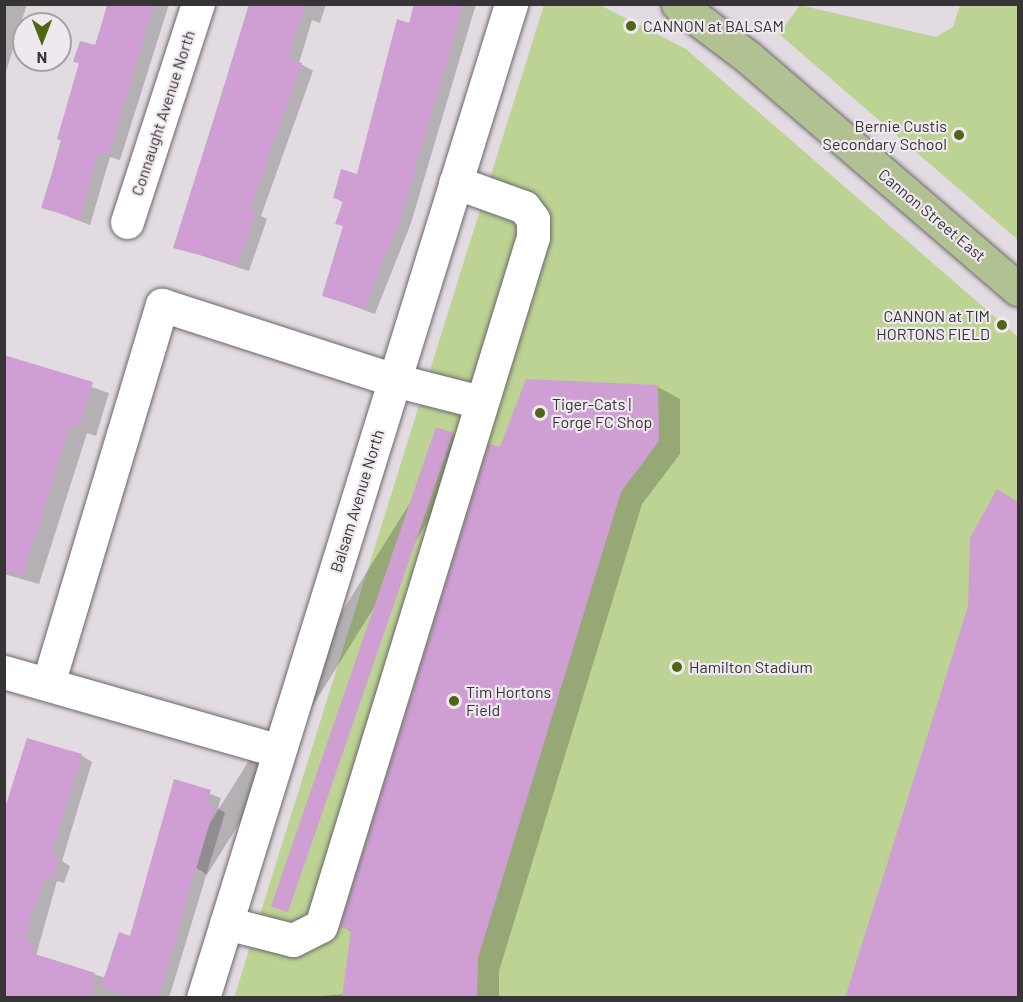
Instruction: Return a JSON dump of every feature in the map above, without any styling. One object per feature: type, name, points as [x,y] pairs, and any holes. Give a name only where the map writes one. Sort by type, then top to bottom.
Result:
[{"type":"main road","name":"Cannon Street East","points":[[678,4],[748,57],[1018,289]]},
{"type":"street","name":"Connaught Avenue North","points":[[127,222],[198,4]]},
{"type":"street","name":"Balsam Avenue North","points":[[203,998],[511,4]]},
{"type":"street","points":[[226,923],[293,940],[321,926],[480,402],[533,237],[533,219],[508,198],[455,182]]},
{"type":"street","points":[[48,684],[162,305],[394,380],[480,402]]},
{"type":"street","points":[[4,672],[279,751]]},
{"type":"green space","name":"Hamilton Stadium","points":[[544,5],[600,5],[686,49],[1018,337],[1018,997],[234,998]]},
{"type":"green space","name":"Bernie Custis Secondary School","points":[[800,5],[936,37],[953,27],[960,5],[1018,5],[1018,240],[779,34]]},
{"type":"building","points":[[108,4],[154,4],[109,155],[99,152],[79,219],[41,208],[62,141],[57,139],[79,63],[73,62],[80,41],[95,45]]},
{"type":"building","points":[[250,4],[305,4],[288,58],[302,63],[250,209],[256,211],[238,265],[173,248]]},
{"type":"building","points":[[414,4],[463,4],[401,217],[364,309],[322,296],[343,226],[335,224],[343,201],[333,198],[341,169],[357,174],[397,19],[409,23]]},
{"type":"building","points":[[4,355],[93,382],[79,427],[70,425],[23,576],[4,570]]},
{"type":"building","name":"Tim Hortons Field","points":[[526,379],[658,385],[659,441],[621,492],[478,958],[477,998],[342,998],[351,930],[340,927],[489,444],[500,447]]},
{"type":"building","points":[[436,427],[453,433],[288,912],[271,906]]},
{"type":"building","points":[[997,489],[1018,502],[1018,998],[845,998],[968,606],[970,538]]},
{"type":"building","points":[[27,738],[82,754],[51,855],[60,858],[53,878],[46,876],[24,939],[35,943],[32,953],[95,973],[91,998],[4,998],[4,811]]},
{"type":"building","points":[[174,779],[211,790],[207,802],[215,805],[158,998],[136,998],[101,987],[119,932],[130,936]]},
{"type":"place","name":"CANNON at BALSAM","points":[[631,26]]},
{"type":"place","name":"Bernie Custis Secondary School","points":[[959,135]]},
{"type":"place","name":"CANNON at TIM HORTONS FIELD","points":[[1002,325]]},
{"type":"place","name":"Tiger-Cats | Forge FC Shop","points":[[540,413]]},
{"type":"place","name":"Hamilton Stadium","points":[[677,667]]},
{"type":"place","name":"Tim Hortons Field","points":[[454,701]]}]
